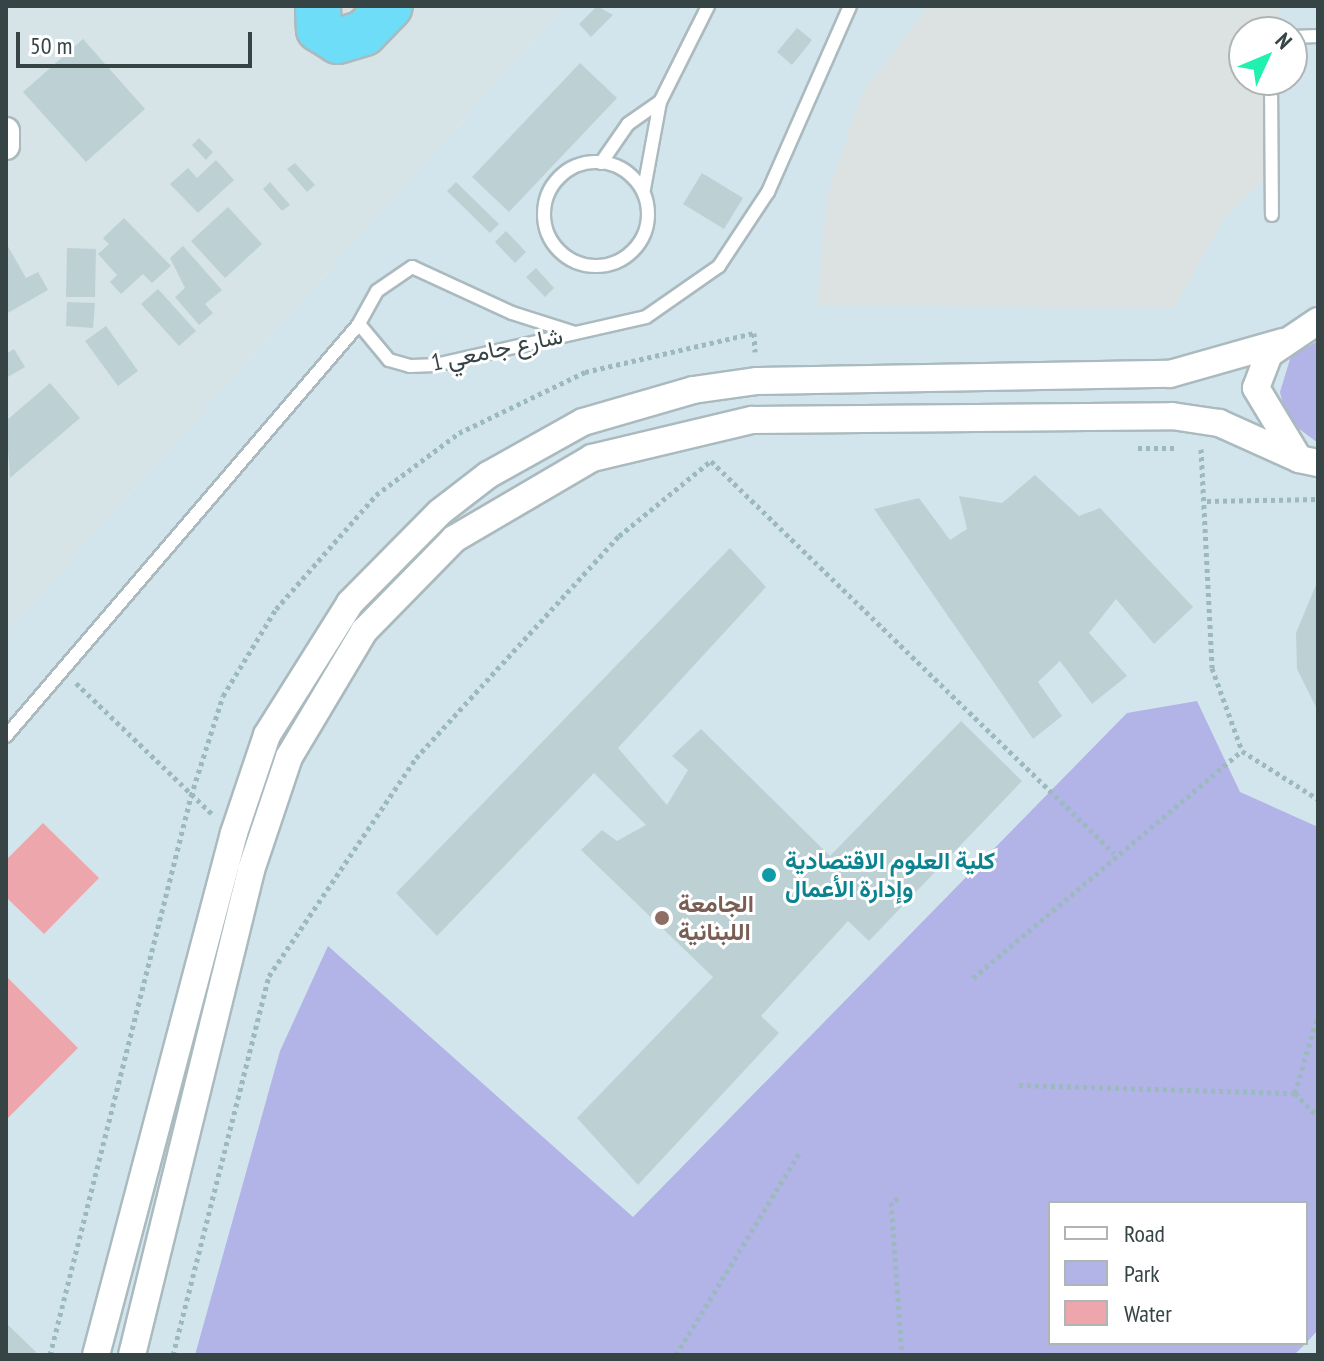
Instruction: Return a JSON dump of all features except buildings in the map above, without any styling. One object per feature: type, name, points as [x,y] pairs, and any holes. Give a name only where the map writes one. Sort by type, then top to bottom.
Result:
[{"type":"highway","points":[[318,6],[319,29],[338,41],[364,33],[390,6]]},
{"type":"street","points":[[6,131],[6,146]]},
{"type":"street","points":[[96,1355],[234,833],[289,692],[397,549],[488,475],[540,444],[669,395],[757,381],[1170,374],[1283,342],[1318,321]]},
{"type":"street","points":[[1283,342],[1259,368],[1256,388],[1308,461]]},
{"type":"street","points":[[669,395],[672,435]]},
{"type":"street","points":[[132,1355],[234,942],[289,757],[364,631],[407,582],[499,507],[592,458],[672,435],[752,420],[1172,416],[1219,423],[1308,461]]},
{"type":"street","points":[[212,915],[234,942]]},
{"type":"lane","points":[[644,189],[620,165],[586,160],[557,176],[542,206],[548,239],[572,263],[604,267],[634,252],[649,222],[644,189],[660,102],[708,6]]},
{"type":"lane","name":"شارع جامعي 1","points":[[575,333],[512,313],[471,288],[412,267],[377,291],[359,324],[389,360],[410,366],[575,333],[646,317],[719,266],[768,192],[850,6]]},
{"type":"lane","points":[[1271,96],[1272,215]]},
{"type":"lane","points":[[601,163],[628,124],[660,102]]},
{"type":"lane","points":[[6,736],[65,672],[359,324]]},
{"type":"path","points":[[1122,448],[1201,449],[1207,501],[1212,668],[1242,751],[1318,799]]},
{"type":"path","points":[[173,1355],[269,976],[416,758],[619,536],[721,454]]},
{"type":"path","points":[[711,461],[1114,853]]},
{"type":"path","points":[[1207,501],[1318,499]]},
{"type":"path","points":[[65,672],[234,833]]},
{"type":"path","points":[[973,978],[1114,853],[1242,751]]},
{"type":"path","points":[[1295,1093],[1318,1015]]},
{"type":"path","points":[[1019,1085],[1295,1093],[1318,1117]]},
{"type":"path","points":[[676,1355],[800,1152]]},
{"type":"path","points":[[898,1198],[891,1202],[902,1355]]},
{"type":"shaded area","points":[[6,6],[565,6],[6,633]]},
{"type":"shaded area","name":"الجامعة اللبنانية","points":[[565,6],[1318,6],[1318,1355],[6,1355],[6,633]]},
{"type":"shaded area","points":[[928,6],[1280,6],[1280,16],[1228,16],[1228,96],[1276,96],[1273,171],[1224,218],[1174,308],[817,305],[827,196],[862,93]]},
{"type":"green space","points":[[1318,341],[1318,443],[1286,419],[1280,392],[1291,356]]},
{"type":"green space","points":[[1197,701],[1240,792],[1318,827],[1318,1330],[1308,1341],[1308,1201],[1048,1201],[1048,1345],[1304,1345],[1294,1355],[195,1355],[280,1051],[328,946],[633,1217],[1127,713]]},
{"type":"water","points":[[43,823],[99,878],[44,934],[6,897],[6,860]]},
{"type":"water","points":[[6,976],[78,1048],[6,1120]]},
{"type":"place","name":"كلية العلوم الاقتصادية وإدارة الأعمال","points":[[769,875]]},
{"type":"place","name":"الجامعة اللبنانية","points":[[662,918]]}]
